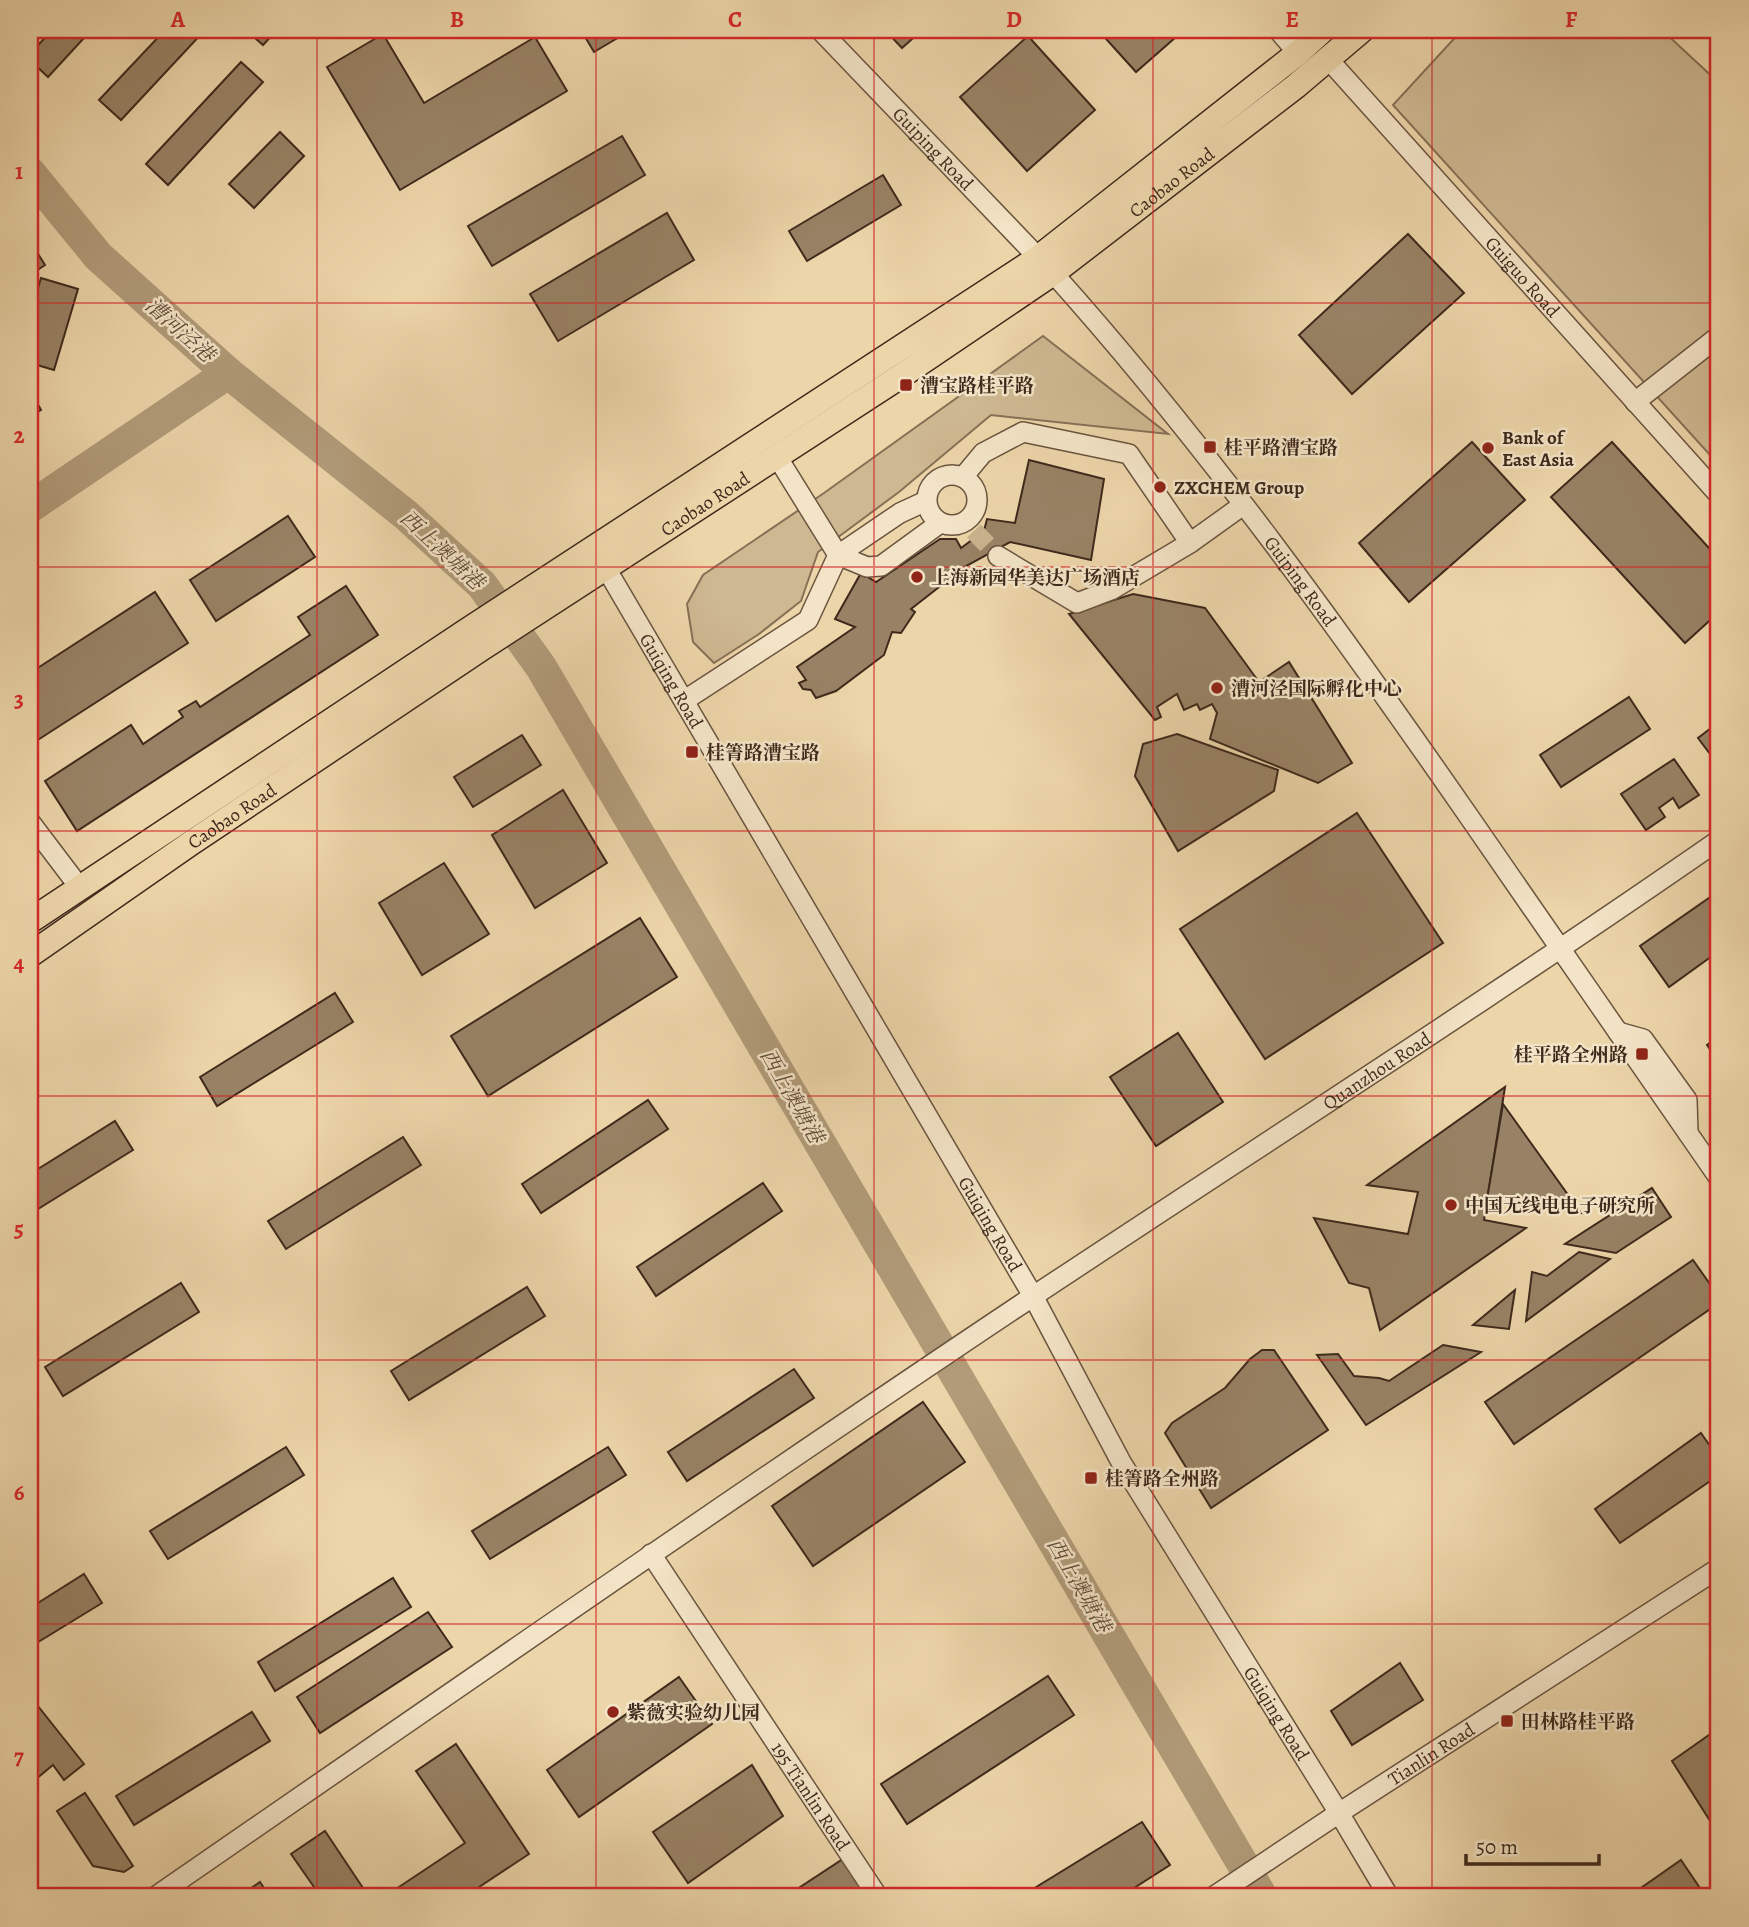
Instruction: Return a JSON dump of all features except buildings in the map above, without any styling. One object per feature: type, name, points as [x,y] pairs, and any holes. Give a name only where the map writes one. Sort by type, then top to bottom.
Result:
[{"type":"main road","name":"Caobao Road","points":[[30,922],[475,639],[1046,266],[1323,30]]},
{"type":"main road","name":"Caobao Road","points":[[600,557],[776,455],[901,376],[1328,59],[1362,30]]},
{"type":"main road","name":"Caobao Road","points":[[30,955],[475,639]]},
{"type":"street","name":"Guiping Road","points":[[820,30],[1090,314],[1243,505],[1379,688],[1719,1178]]},
{"type":"street","points":[[1278,30],[1298,53]]},
{"type":"street","name":"Guiguo Road","points":[[1328,59],[1719,495]]},
{"type":"street","points":[[1635,402],[1719,336]]},
{"type":"street","points":[[963,477],[983,453],[1023,432],[1129,454],[1190,542]]},
{"type":"street","points":[[776,455],[838,555],[867,567],[881,566],[940,523]]},
{"type":"street","points":[[950,475],[963,477],[973,486],[977,498],[970,526],[940,523],[930,514],[926,501],[929,489],[938,479],[950,475]]},
{"type":"street","points":[[685,700],[808,620],[838,555],[900,513],[926,501]]},
{"type":"street","points":[[998,556],[1077,603],[1111,590],[1190,542],[1243,505]]},
{"type":"street","name":"Guiqing Road","points":[[600,557],[1033,1296],[1121,1462],[1389,1897]]},
{"type":"street","points":[[30,821],[80,888]]},
{"type":"street","name":"Quanzhou Road","points":[[155,1897],[651,1554],[975,1335],[1561,950],[1719,840]]},
{"type":"street","name":"195 Tianlin Road","points":[[651,1554],[878,1897]]},
{"type":"street","name":"Tianlin Road","points":[[1215,1896],[1719,1568]]},
{"type":"shaded area","points":[[1462,30],[1662,30],[1719,83],[1719,465],[1393,105]]},
{"type":"shaded area","points":[[1043,336],[1168,434],[991,415],[899,492],[818,552],[801,601],[759,634],[714,663],[693,642],[687,604],[703,575],[824,493]]},
{"type":"waterway","name":"西上澳塘港","points":[[30,173],[98,256],[228,373],[406,515],[482,585],[541,667],[1262,1897]]},
{"type":"waterway","name":"漕河泾港","points":[[30,507],[228,373]]},
{"type":"tunnel","points":[[974,531],[998,556]]},
{"type":"place","name":"漕宝路桂平路","points":[[906,385]]},
{"type":"place","name":"桂平路漕宝路","points":[[1210,447]]},
{"type":"place","name":"Bank of East Asia","points":[[1488,448]]},
{"type":"place","name":"ZXCHEM Group","points":[[1160,487]]},
{"type":"place","name":"上海新园华美达广场酒店","points":[[917,577]]},
{"type":"place","name":"漕河泾国际孵化中心","points":[[1217,688]]},
{"type":"place","name":"桂箐路漕宝路","points":[[692,752]]},
{"type":"place","name":"桂平路全州路","points":[[1642,1054]]},
{"type":"place","name":"中国无线电电子研究所","points":[[1451,1205]]},
{"type":"place","name":"桂箐路全州路","points":[[1091,1478]]},
{"type":"place","name":"紫薇实验幼儿园","points":[[613,1712]]},
{"type":"place","name":"田林路桂平路","points":[[1507,1721]]}]
